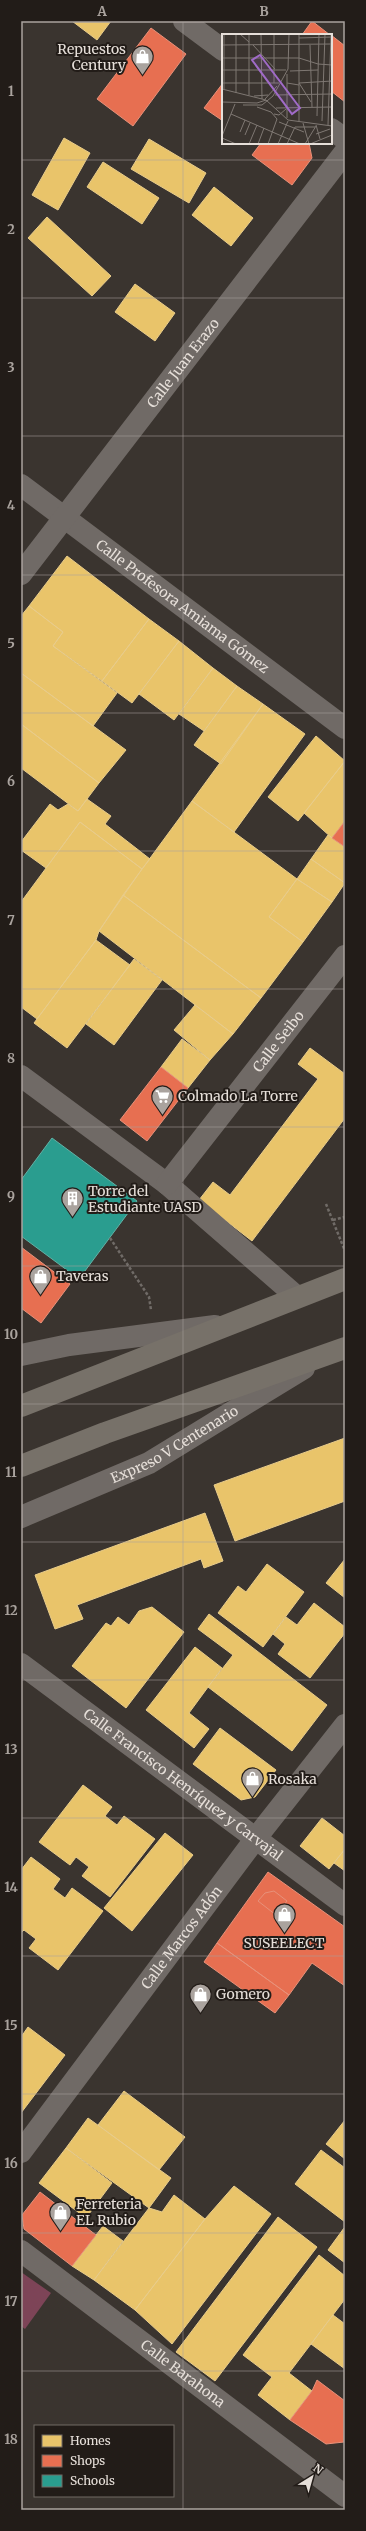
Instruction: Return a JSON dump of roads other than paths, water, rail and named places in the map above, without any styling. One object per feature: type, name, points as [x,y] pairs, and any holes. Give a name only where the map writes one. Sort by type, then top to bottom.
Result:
[{"type":"main road","points":[[21,1406],[98,1378],[296,1296],[345,1279]]},
{"type":"main road","name":"Expreso V Centenario","points":[[21,1466],[105,1434],[345,1348]]},
{"type":"street","points":[[184,21],[222,49]]},
{"type":"street","points":[[332,130],[345,139]]},
{"type":"street","name":"Calle Juan Erazo","points":[[21,574],[63,517],[345,152]]},
{"type":"street","name":"Calle Profesora Amiama Gómez","points":[[21,485],[345,728]]},
{"type":"street","name":"Calle Seibo","points":[[168,1184],[345,956]]},
{"type":"street","points":[[21,1076],[168,1184],[296,1296]]},
{"type":"street","points":[[21,1355],[69,1345],[228,1324]]},
{"type":"street","name":"Expreso V Centenario","points":[[21,1517],[149,1463],[320,1358]]},
{"type":"street","name":"Calle Francisco Henríquez y Carvajal","points":[[21,1664],[345,1905]]},
{"type":"street","name":"Calle Marcos Adón","points":[[21,2152],[256,1838],[345,1725]]},
{"type":"street","name":"Calle Barahona","points":[[21,2251],[345,2496]]},
{"type":"street","points":[[339,2510],[345,2502]]},
{"type":"place","name":"Repuestos Century","points":[[142,76]]},
{"type":"place","name":"Colmado La Torre","points":[[162,1116]]},
{"type":"place","name":"Torre del Estudiante UASD","points":[[73,1218]]},
{"type":"place","name":"Taveras","points":[[41,1296]]},
{"type":"place","name":"Rosaka","points":[[252,1798]]},
{"type":"place","name":"SUSEELECT","points":[[284,1934]]},
{"type":"place","name":"Gomero","points":[[201,2014]]},
{"type":"place","name":"Ferreteria EL Rubio","points":[[60,2232]]}]
